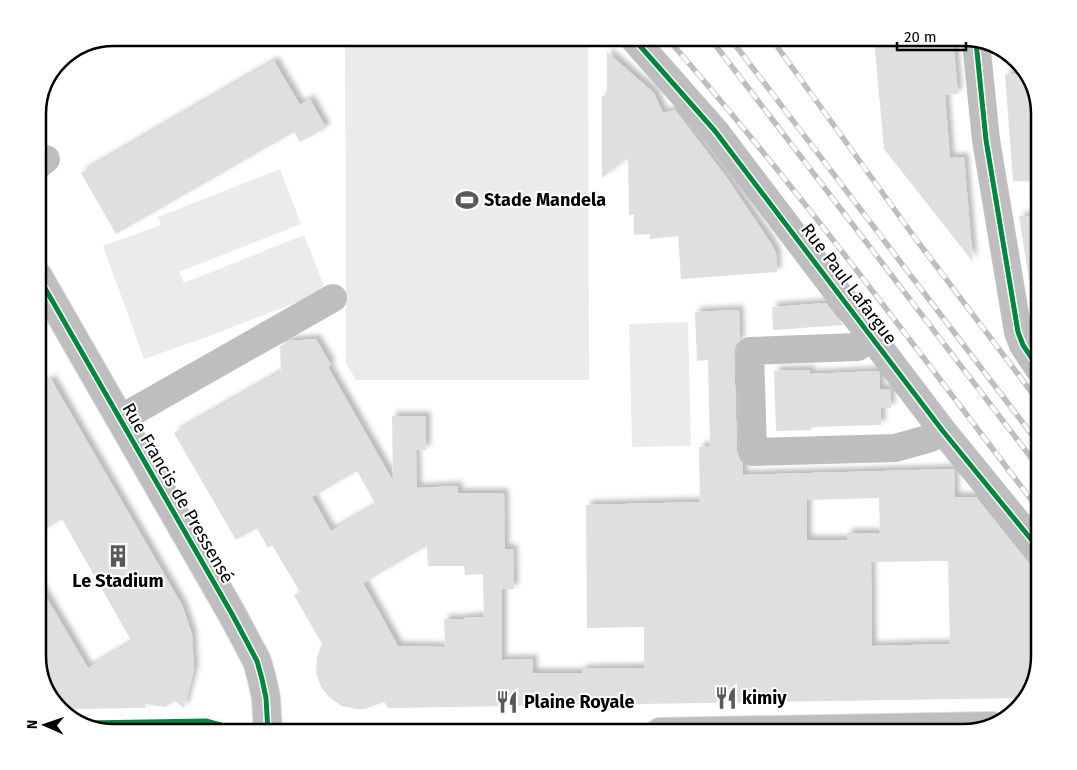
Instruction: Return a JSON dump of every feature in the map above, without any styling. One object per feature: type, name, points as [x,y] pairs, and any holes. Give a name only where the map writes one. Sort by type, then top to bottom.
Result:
[{"type":"street","name":"Rue Paul Lafargue","points":[[640,46],[715,131],[942,430],[1031,538]]},
{"type":"street","points":[[977,48],[986,140],[1013,305],[1018,332],[1023,345],[1031,357]]},
{"type":"street","name":"Rue Francis de Pressensé","points":[[46,290],[232,614],[257,661],[266,698],[268,724]]},
{"type":"street","points":[[120,419],[333,298]]},
{"type":"street","points":[[858,347],[750,351],[753,452],[895,448],[931,438],[942,430]]},
{"type":"shaded area","name":"Stade Mandela","points":[[345,46],[588,46],[589,380],[356,380],[346,363]]},
{"type":"shaded area","points":[[280,169],[301,224],[179,272],[184,283],[304,235],[326,291],[144,359],[103,246],[161,225],[158,217]]},
{"type":"shaded area","points":[[688,322],[691,446],[632,447],[629,324]]},
{"type":"building","points":[[875,46],[954,46],[958,94],[945,95],[950,158],[964,157],[973,262],[884,149]]},
{"type":"building","points":[[607,52],[654,93],[663,113],[675,110],[689,128],[727,178],[772,245],[776,253],[777,272],[681,279],[678,236],[650,239],[650,234],[634,235],[634,215],[629,215],[628,158],[602,178],[602,96],[607,96]]},
{"type":"building","points":[[274,61],[300,105],[310,99],[326,128],[300,142],[294,132],[116,234],[81,173]]},
{"type":"building","points":[[1005,74],[1019,76],[1028,96],[1031,114],[1031,182],[1013,181]]},
{"type":"building","points":[[1019,216],[1031,217],[1031,280],[1029,280]]},
{"type":"building","points":[[826,303],[843,325],[773,330],[772,307]]},
{"type":"building","points":[[739,310],[740,340],[736,344],[734,351],[737,452],[743,463],[743,475],[954,469],[955,497],[976,497],[1031,566],[1030,665],[1022,690],[1016,698],[388,708],[384,702],[364,709],[342,706],[330,698],[321,687],[316,673],[317,658],[322,644],[294,595],[300,592],[272,545],[268,548],[257,528],[236,540],[174,433],[281,372],[280,346],[289,341],[316,339],[331,365],[328,367],[393,481],[392,416],[426,416],[426,450],[416,450],[417,488],[458,486],[458,493],[504,493],[505,549],[513,549],[514,589],[502,589],[502,660],[533,659],[533,673],[582,673],[582,669],[644,668],[644,627],[587,628],[586,505],[700,502],[699,447],[710,446],[708,360],[697,361],[695,312]],"holes":[[[357,471],[376,505],[331,531],[312,497]],[[879,498],[880,533],[847,533],[847,540],[807,540],[807,500]],[[427,546],[428,566],[464,566],[465,575],[483,574],[484,617],[444,619],[445,647],[398,646],[363,583]],[[948,561],[950,644],[872,646],[871,562]]]},
{"type":"building","points":[[810,370],[810,374],[878,371],[880,374],[880,389],[890,389],[891,408],[881,408],[881,425],[811,427],[811,430],[776,431],[774,371]]},
{"type":"building","name":"Le Stadium","points":[[51,379],[182,605],[192,634],[194,670],[184,708],[175,701],[165,707],[145,704],[145,708],[72,709],[70,700],[63,700],[60,697],[53,686],[46,660],[46,597],[88,668],[132,642],[62,519],[46,528],[46,382]]},
{"type":"railway","points":[[674,46],[811,212],[1031,499]]},
{"type":"railway","points":[[716,46],[1031,458]]},
{"type":"railway","points":[[736,46],[1031,433]]},
{"type":"railway","points":[[777,46],[915,238],[1031,391]]},
{"type":"cycle path","points":[[640,46],[715,131],[942,430],[1031,539]]},
{"type":"cycle path","points":[[977,48],[986,140],[1018,332],[1023,345],[1031,357]]},
{"type":"cycle path","points":[[46,290],[232,614],[257,661],[266,698],[268,724]]},
{"type":"cycle path","points":[[104,723],[206,721],[217,724]]},
{"type":"place","name":"Stade Mandela","points":[[467,200]]},
{"type":"place","name":"Le Stadium","points":[[118,556]]},
{"type":"place","name":"kimiy","points":[[726,698]]},
{"type":"place","name":"Plaine Royale","points":[[507,702]]}]
